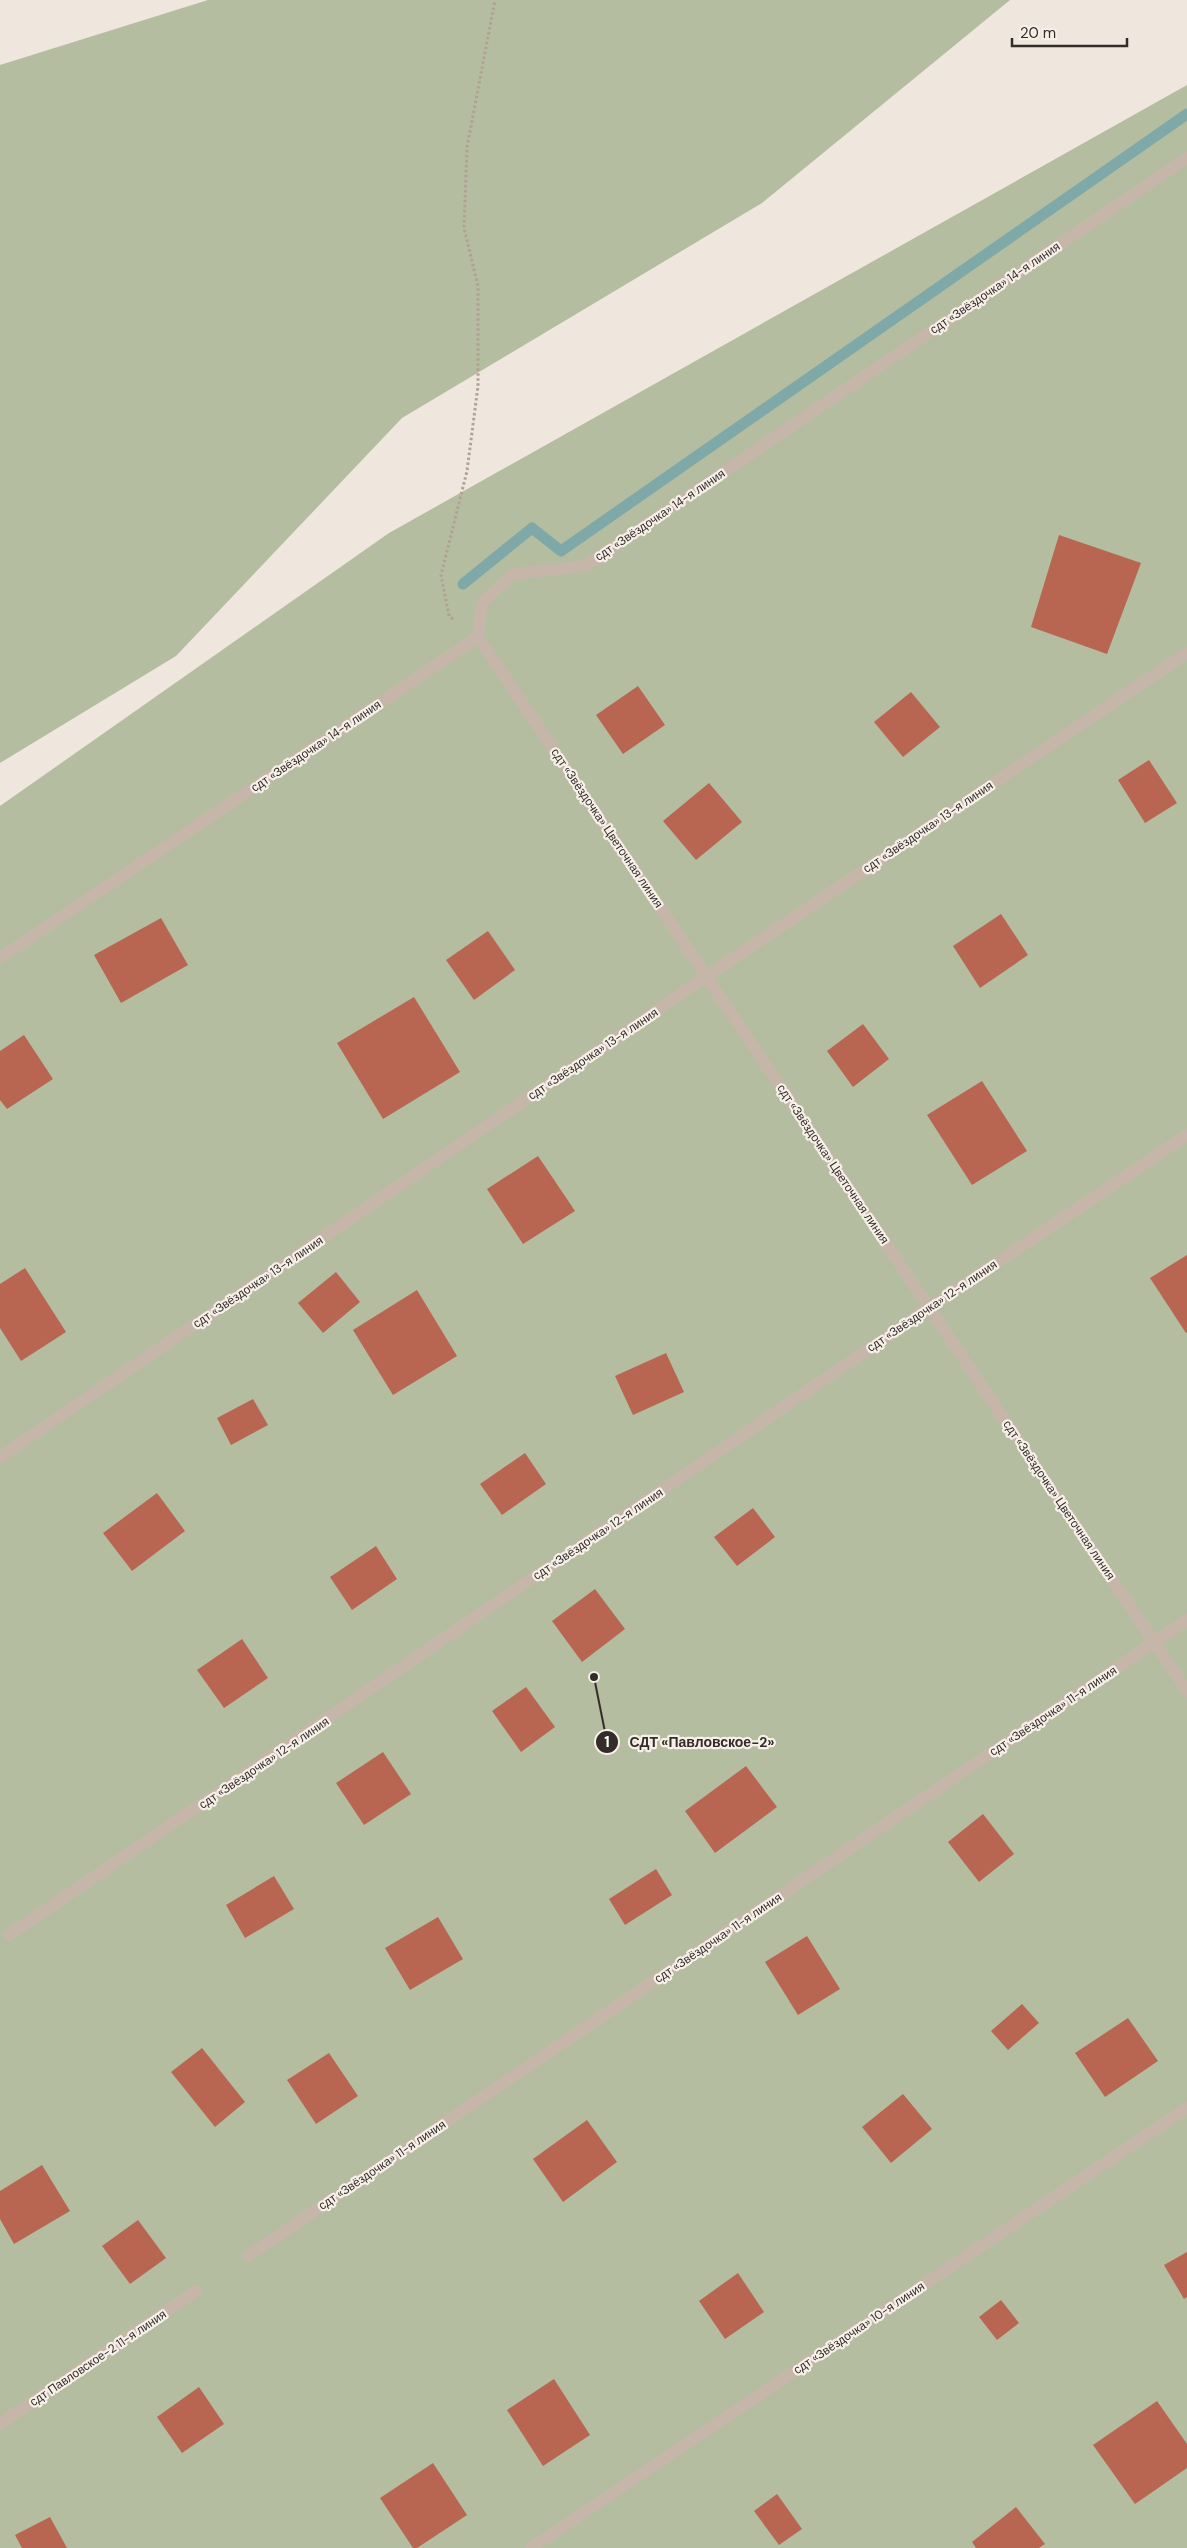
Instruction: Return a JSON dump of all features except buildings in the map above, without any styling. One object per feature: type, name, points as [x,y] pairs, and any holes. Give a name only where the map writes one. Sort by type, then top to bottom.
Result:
[{"type":"street","name":"сдт «Звёздочка» 14-я линия","points":[[0,958],[478,637],[482,603],[513,574],[585,566],[1187,158]]},
{"type":"street","name":"сдт «Звёздочка» Цветочная линия","points":[[478,637],[1187,1691]]},
{"type":"street","name":"сдт «Звёздочка» 13-я линия","points":[[0,1457],[707,976],[1187,653]]},
{"type":"street","name":"сдт «Звёздочка» 12-я линия","points":[[9,1934],[929,1308],[1187,1135]]},
{"type":"street","name":"сдт «Звёздочка» 11-я линия","points":[[248,2256],[1187,1620]]},
{"type":"street","name":"сдт «Звёздочка» 10-я линия","points":[[531,2548],[1187,2108]]},
{"type":"street","name":"сдт Павловское-2 11-я линия","points":[[0,2424],[196,2291]]},
{"type":"path","points":[[478,637],[449,616],[441,575],[467,472],[478,386],[478,286],[464,228],[467,147],[495,0]]},
{"type":"green space","points":[[208,0],[1010,0],[762,203],[402,418],[176,656],[0,763],[0,65]]},
{"type":"green space","points":[[1187,85],[1187,2548],[0,2548],[0,806],[389,533]]},
{"type":"waterway","points":[[463,584],[532,528],[561,551],[1187,114]]},
{"type":"place","name":"СДТ «Павловское-2»","points":[[594,1677]]}]
